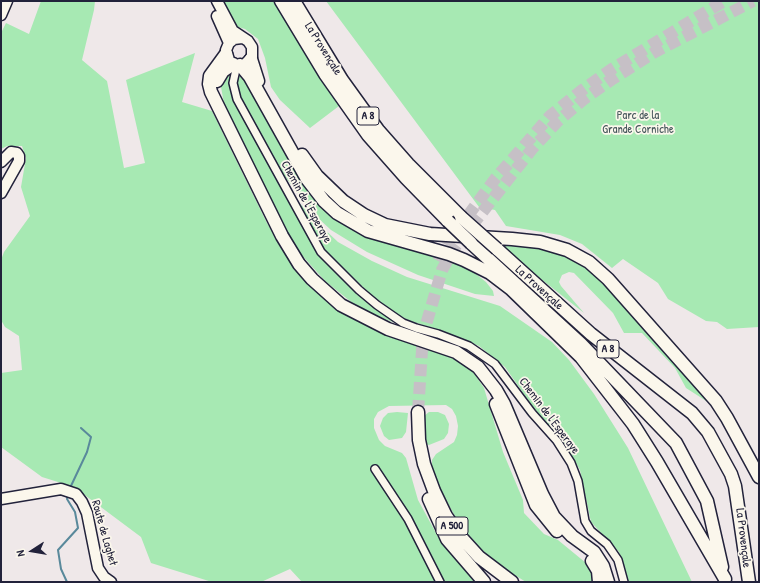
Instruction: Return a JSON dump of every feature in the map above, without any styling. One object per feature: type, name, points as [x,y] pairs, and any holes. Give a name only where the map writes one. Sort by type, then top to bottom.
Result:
[{"type":"highway","name":"La Provençale","points":[[281,1],[321,68],[360,124],[402,174],[471,243],[581,344],[676,444],[707,501],[725,581]]},
{"type":"highway","name":"La Provençale","points":[[294,1],[342,80],[374,125],[408,164],[497,250],[591,334],[692,413],[708,432],[732,474],[749,582]]},
{"type":"highway","points":[[608,582],[604,566],[594,552],[572,536],[554,517],[542,494],[504,404],[489,380],[478,367],[456,352],[374,323],[340,304],[312,280],[299,264],[282,236],[214,100],[220,74],[233,58],[250,77],[307,179],[337,213],[368,231],[454,256],[490,273],[510,289],[581,357],[633,424],[657,462],[725,581]]},
{"type":"highway","points":[[251,59],[263,89],[286,131],[310,167],[336,195],[355,210],[380,223],[401,229],[430,234],[512,238],[549,244],[574,253],[594,265],[716,401],[728,418],[759,477]]},
{"type":"highway","points":[[489,380],[502,420],[536,505],[555,530],[589,557],[598,571],[599,582]]},
{"type":"highway","name":"A 500","points":[[501,582],[479,566],[458,545],[432,506],[422,482],[416,458],[415,412],[424,464],[434,491],[446,516],[459,535],[479,557],[512,582]]},
{"type":"highway","points":[[432,506],[447,539],[484,582]]},
{"type":"main road","points":[[1,15],[7,1]]},
{"type":"main road","points":[[210,1],[233,58],[244,64],[251,59],[252,47],[248,41],[233,31],[216,1]]},
{"type":"main road","points":[[233,58],[234,39],[242,38]]},
{"type":"main road","points":[[1,162],[11,152],[17,153],[19,156],[19,161],[1,193]]},
{"type":"main road","name":"Route de Laghet","points":[[1,499],[55,490],[69,491],[79,497],[85,507],[98,568],[104,577],[111,582]]},
{"type":"street","name":"Chemin de l'Esperaye","points":[[233,58],[233,83],[237,99],[321,252],[359,290],[377,305],[403,323],[469,346],[495,364],[532,413],[557,442],[571,463],[578,482],[585,521],[591,531],[606,544],[618,560],[624,582]]},
{"type":"street","points":[[374,469],[408,519],[440,582]]},
{"type":"green space","points":[[41,1],[95,1],[82,60],[107,81],[124,168],[145,163],[126,80],[195,53],[182,102],[212,111],[267,223],[295,269],[323,298],[355,320],[455,359],[474,373],[484,388],[503,452],[523,500],[524,513],[544,534],[558,540],[586,563],[591,571],[593,582],[526,582],[505,569],[482,550],[459,524],[434,477],[432,467],[432,460],[436,454],[454,442],[457,435],[458,426],[456,416],[452,409],[446,405],[389,406],[378,412],[374,419],[374,428],[379,440],[385,446],[402,453],[406,458],[418,500],[442,544],[476,582],[302,582],[290,569],[261,582],[212,582],[151,563],[141,537],[74,487],[42,477],[1,447],[1,373],[22,370],[19,336],[5,327],[1,320],[1,260],[4,252],[30,216],[21,187],[26,158],[22,146],[7,146],[1,149],[1,33],[6,23],[29,34]]},
{"type":"green space","points":[[221,1],[273,1],[339,106],[310,128],[280,100],[271,87],[265,58],[258,39],[245,29],[235,26]]},
{"type":"green space","name":"Parc de la Grande Corniche","points":[[326,1],[759,1],[759,327],[727,329],[717,322],[706,321],[668,299],[658,283],[623,259],[612,268],[582,244],[560,235],[506,226],[495,210],[479,207]]},
{"type":"green space","points":[[232,72],[230,85],[318,253],[370,305],[406,327],[377,316],[355,305],[325,281],[299,252],[289,237],[225,109],[221,87],[225,77]]},
{"type":"green space","points":[[238,73],[241,73],[338,220],[364,235],[386,243],[457,263],[471,270],[486,282],[493,291],[494,296],[475,294],[418,275],[367,252],[331,230],[317,217],[282,173],[241,100],[237,84]]},
{"type":"green space","points":[[292,195],[338,242],[372,261],[407,277],[500,306],[552,342],[569,360],[594,394],[628,448],[692,582],[626,582],[619,552],[591,522],[580,470],[569,451],[533,407],[505,367],[479,346],[443,331],[410,321],[392,312],[372,296],[319,244]]},
{"type":"green space","points":[[498,241],[531,244],[563,254],[582,262],[599,276],[714,406],[686,388],[675,368],[642,333],[624,333],[613,313],[574,273],[569,272],[562,275],[559,282],[584,313],[522,264]]},
{"type":"green space","points":[[429,412],[438,412],[445,415],[449,424],[448,433],[444,439],[429,445],[426,444],[424,437],[424,416]]},
{"type":"green space","points":[[388,413],[408,413],[406,432],[402,438],[389,440],[384,436],[380,426],[383,418]]},
{"type":"waterway","points":[[70,488],[87,452],[91,437],[81,428]]},
{"type":"waterway","points":[[67,582],[61,569],[58,550],[78,528],[75,512],[67,499],[68,494]]},
{"type":"tunnel","points":[[438,261],[447,244],[495,179],[550,116],[612,69],[724,1]]},
{"type":"tunnel","points":[[418,412],[423,335],[442,270],[455,247],[532,149],[558,121],[584,99],[611,80],[655,52],[753,1]]}]
